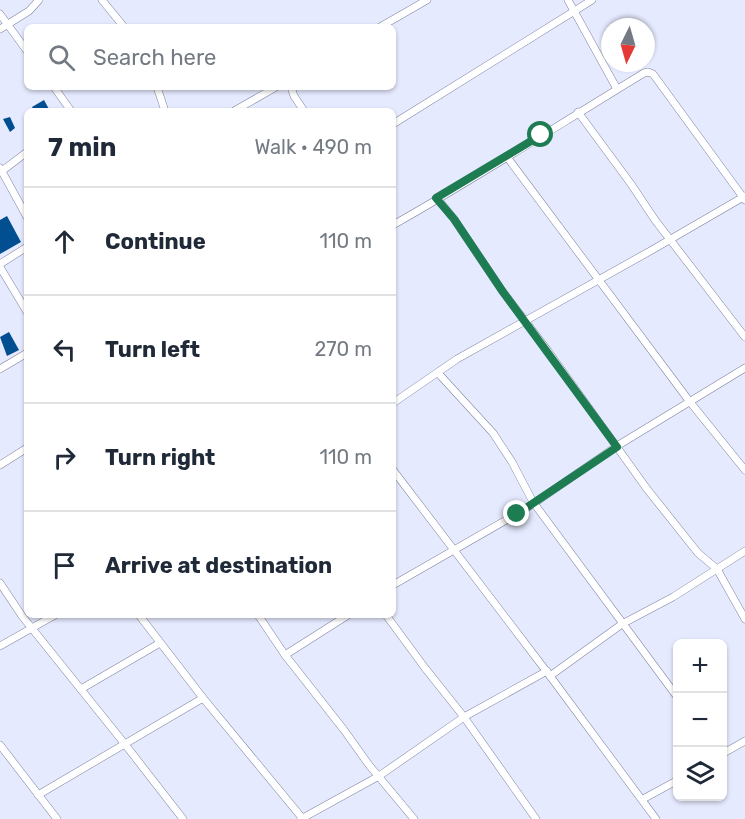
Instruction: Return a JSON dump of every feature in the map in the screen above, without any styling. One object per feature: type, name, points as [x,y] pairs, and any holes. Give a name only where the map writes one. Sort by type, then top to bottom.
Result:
[{"type":"street","points":[[3,27],[29,11],[39,0]]},
{"type":"street","points":[[102,0],[122,24]]},
{"type":"street","points":[[385,24],[427,0]]},
{"type":"street","points":[[568,0],[617,89]]},
{"type":"street","points":[[396,122],[592,0]]},
{"type":"street","points":[[0,14],[3,27],[24,48]]},
{"type":"street","points":[[396,223],[648,72],[653,74],[744,198],[457,359],[396,401]]},
{"type":"street","points":[[56,90],[69,108]]},
{"type":"street","points":[[158,90],[164,108]]},
{"type":"street","points":[[239,108],[271,90]]},
{"type":"street","points":[[292,90],[302,108]]},
{"type":"street","points":[[578,112],[670,239],[745,337]]},
{"type":"street","points":[[24,154],[1,170],[24,211]]},
{"type":"street","points":[[507,158],[690,402],[745,470]]},
{"type":"street","points":[[436,198],[454,219],[525,322],[646,489],[698,553],[717,569],[745,619]]},
{"type":"street","points":[[24,249],[0,265],[24,307]]},
{"type":"street","points":[[0,369],[24,355]]},
{"type":"street","points":[[396,583],[534,502],[617,447],[745,368]]},
{"type":"street","points":[[438,373],[493,433],[534,502],[674,693]]},
{"type":"street","points":[[0,465],[24,450]]},
{"type":"street","points":[[396,474],[656,819]]},
{"type":"street","points":[[140,618],[302,819],[379,776],[464,717],[549,674],[622,624],[673,597],[745,551]]},
{"type":"street","points":[[0,583],[24,618]]},
{"type":"street","points":[[24,618],[183,819]]},
{"type":"street","points":[[0,646],[50,618]]},
{"type":"street","points":[[260,618],[285,655],[414,819]]},
{"type":"street","points":[[285,655],[343,618]]},
{"type":"street","points":[[388,618],[464,717],[536,819]]},
{"type":"street","points":[[81,689],[160,643]]},
{"type":"street","points":[[38,795],[203,698]]},
{"type":"street","points":[[727,752],[745,741]]},
{"type":"street","points":[[0,745],[57,819]]},
{"type":"street","points":[[643,799],[673,783]]},
{"type":"building","points":[[44,100],[48,108],[32,108]]},
{"type":"building","points":[[10,117],[15,128],[10,132],[3,119]]},
{"type":"building","points":[[7,216],[21,242],[0,254],[0,220]]},
{"type":"building","points":[[9,332],[19,350],[7,356],[0,337]]},
{"type":"route","points":[[517,514],[617,447],[503,292],[454,219],[436,198],[507,158],[541,135]]}]
